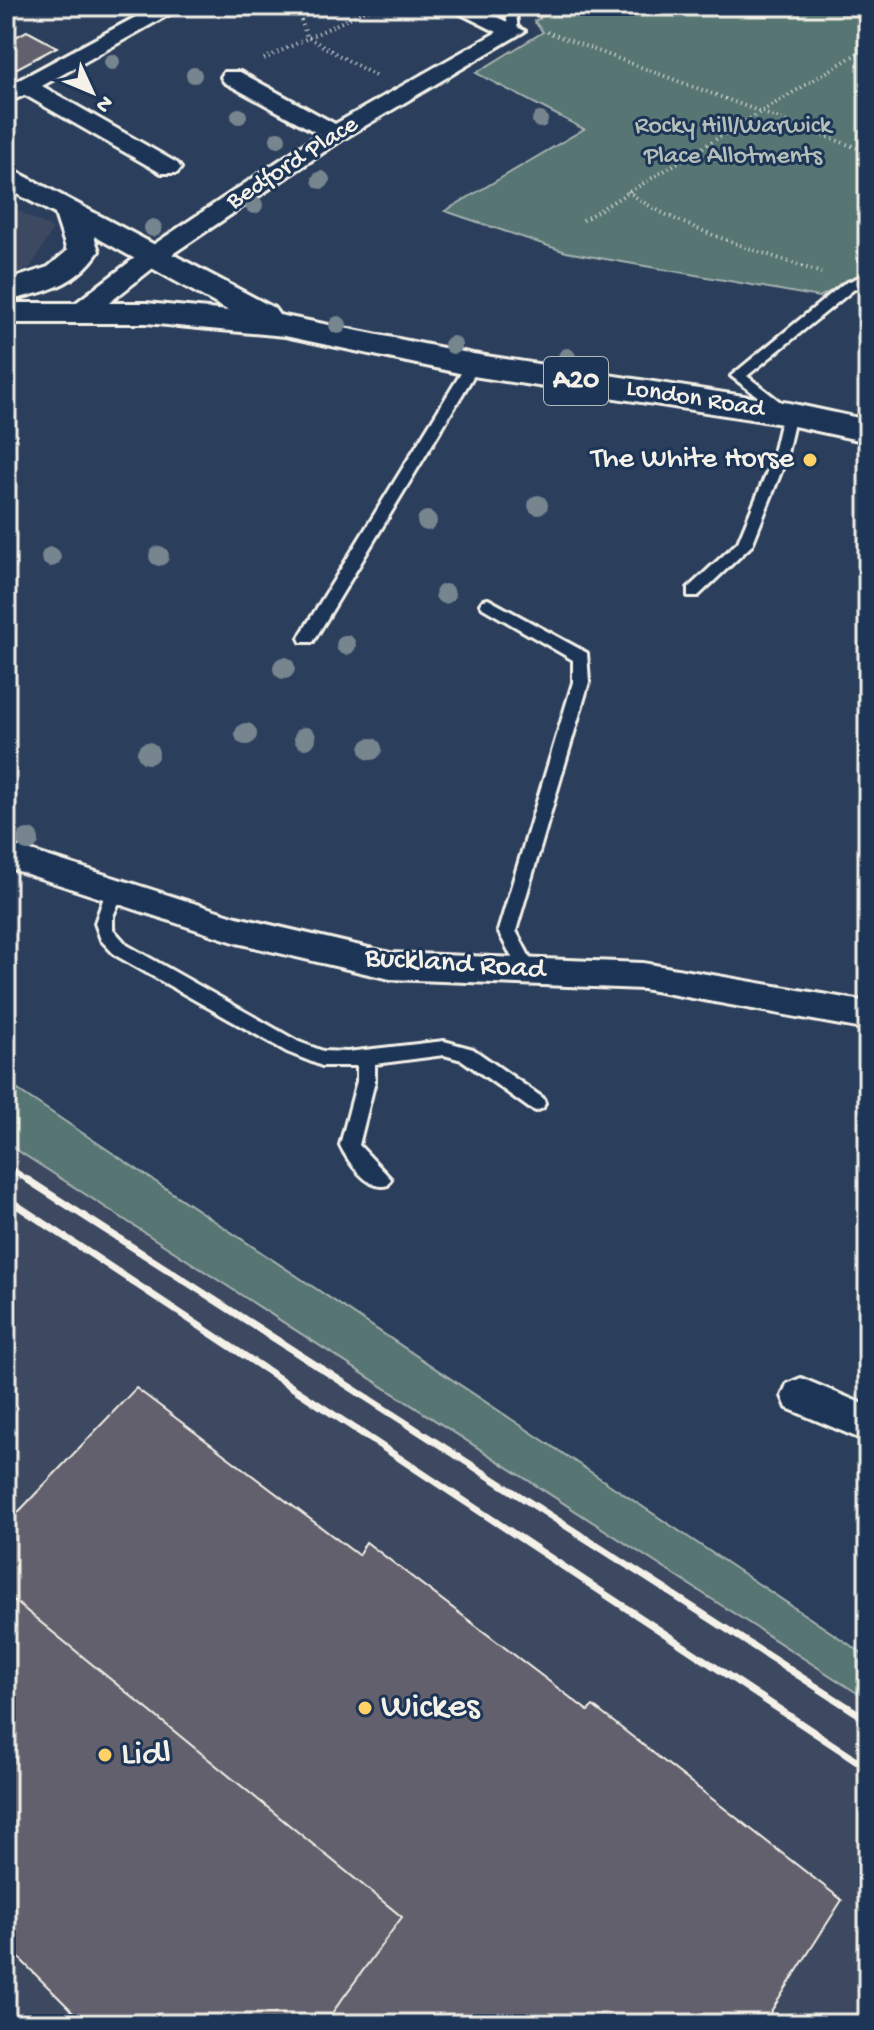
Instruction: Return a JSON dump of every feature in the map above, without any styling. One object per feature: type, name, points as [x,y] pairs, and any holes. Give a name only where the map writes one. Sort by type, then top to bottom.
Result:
[{"type":"main road","name":"A20","points":[[6,175],[69,210]]},
{"type":"main road","name":"London Road","points":[[69,210],[285,326]]},
{"type":"main road","points":[[6,291],[42,282],[76,264],[83,251],[69,210]]},
{"type":"main road","name":"London Road","points":[[6,313],[82,311],[285,326],[473,365],[789,414],[868,431]]},
{"type":"street","points":[[456,6],[514,31]]},
{"type":"street","points":[[16,91],[169,7]]},
{"type":"street","name":"Bedford Place","points":[[82,311],[153,256],[335,134],[514,31]]},
{"type":"street","points":[[232,77],[335,134]]},
{"type":"street","points":[[16,91],[169,168]]},
{"type":"street","name":"Buckland Road","points":[[6,855],[237,930],[390,966],[643,976],[868,1016]]},
{"type":"street","points":[[801,1396],[868,1424]]},
{"type":"lane","points":[[497,6],[512,13],[514,31]]},
{"type":"lane","points":[[693,592],[744,545],[778,462],[789,414],[738,376],[848,287],[868,277]]},
{"type":"lane","points":[[307,638],[473,365]]},
{"type":"lane","points":[[488,604],[581,657],[581,682],[507,931],[528,971]]},
{"type":"lane","points":[[115,891],[102,921],[105,935],[121,950],[293,1047],[322,1058],[444,1048],[467,1054],[536,1103]]},
{"type":"lane","points":[[366,1056],[366,1081],[349,1145],[356,1158],[381,1179]]},
{"type":"path","points":[[296,6],[307,37],[408,94]]},
{"type":"path","points":[[292,45],[375,6]]},
{"type":"path","points":[[514,31],[544,31],[868,152]]},
{"type":"path","points":[[583,220],[868,47]]},
{"type":"path","points":[[628,191],[641,202],[734,242],[832,277]]},
{"type":"shaded area","points":[[6,204],[53,229],[31,267],[6,278]]},
{"type":"shaded area","points":[[6,1082],[868,1657],[868,2024],[6,2024]]},
{"type":"green space","name":"Rocky Hill/Warwick Place Allotments","points":[[562,6],[868,6],[868,273],[819,297],[566,252],[445,211],[584,129],[476,73],[543,32],[534,21]]},
{"type":"green space","points":[[6,1082],[868,1657],[868,1700],[6,1143]]},
{"type":"building","points":[[27,31],[57,47],[6,74],[6,42]]},
{"type":"building","name":"Wickes","points":[[136,1388],[358,1555],[366,1542],[588,1711],[593,1706],[842,1900],[763,2024],[324,2024],[402,1917],[6,1594],[6,1525]]},
{"type":"building","name":"Lidl","points":[[6,1594],[402,1917],[324,2024],[85,2024],[6,1945],[13,1929],[6,1923]]},
{"type":"railway","points":[[6,1166],[31,1182]]},
{"type":"railway","points":[[28,1180],[868,1720]]},
{"type":"railway","points":[[6,1198],[868,1768]]},
{"type":"place","name":"The White Horse","points":[[810,460]]},
{"type":"place","name":"Wickes","points":[[365,1708]]},
{"type":"place","name":"Lidl","points":[[105,1755]]}]
